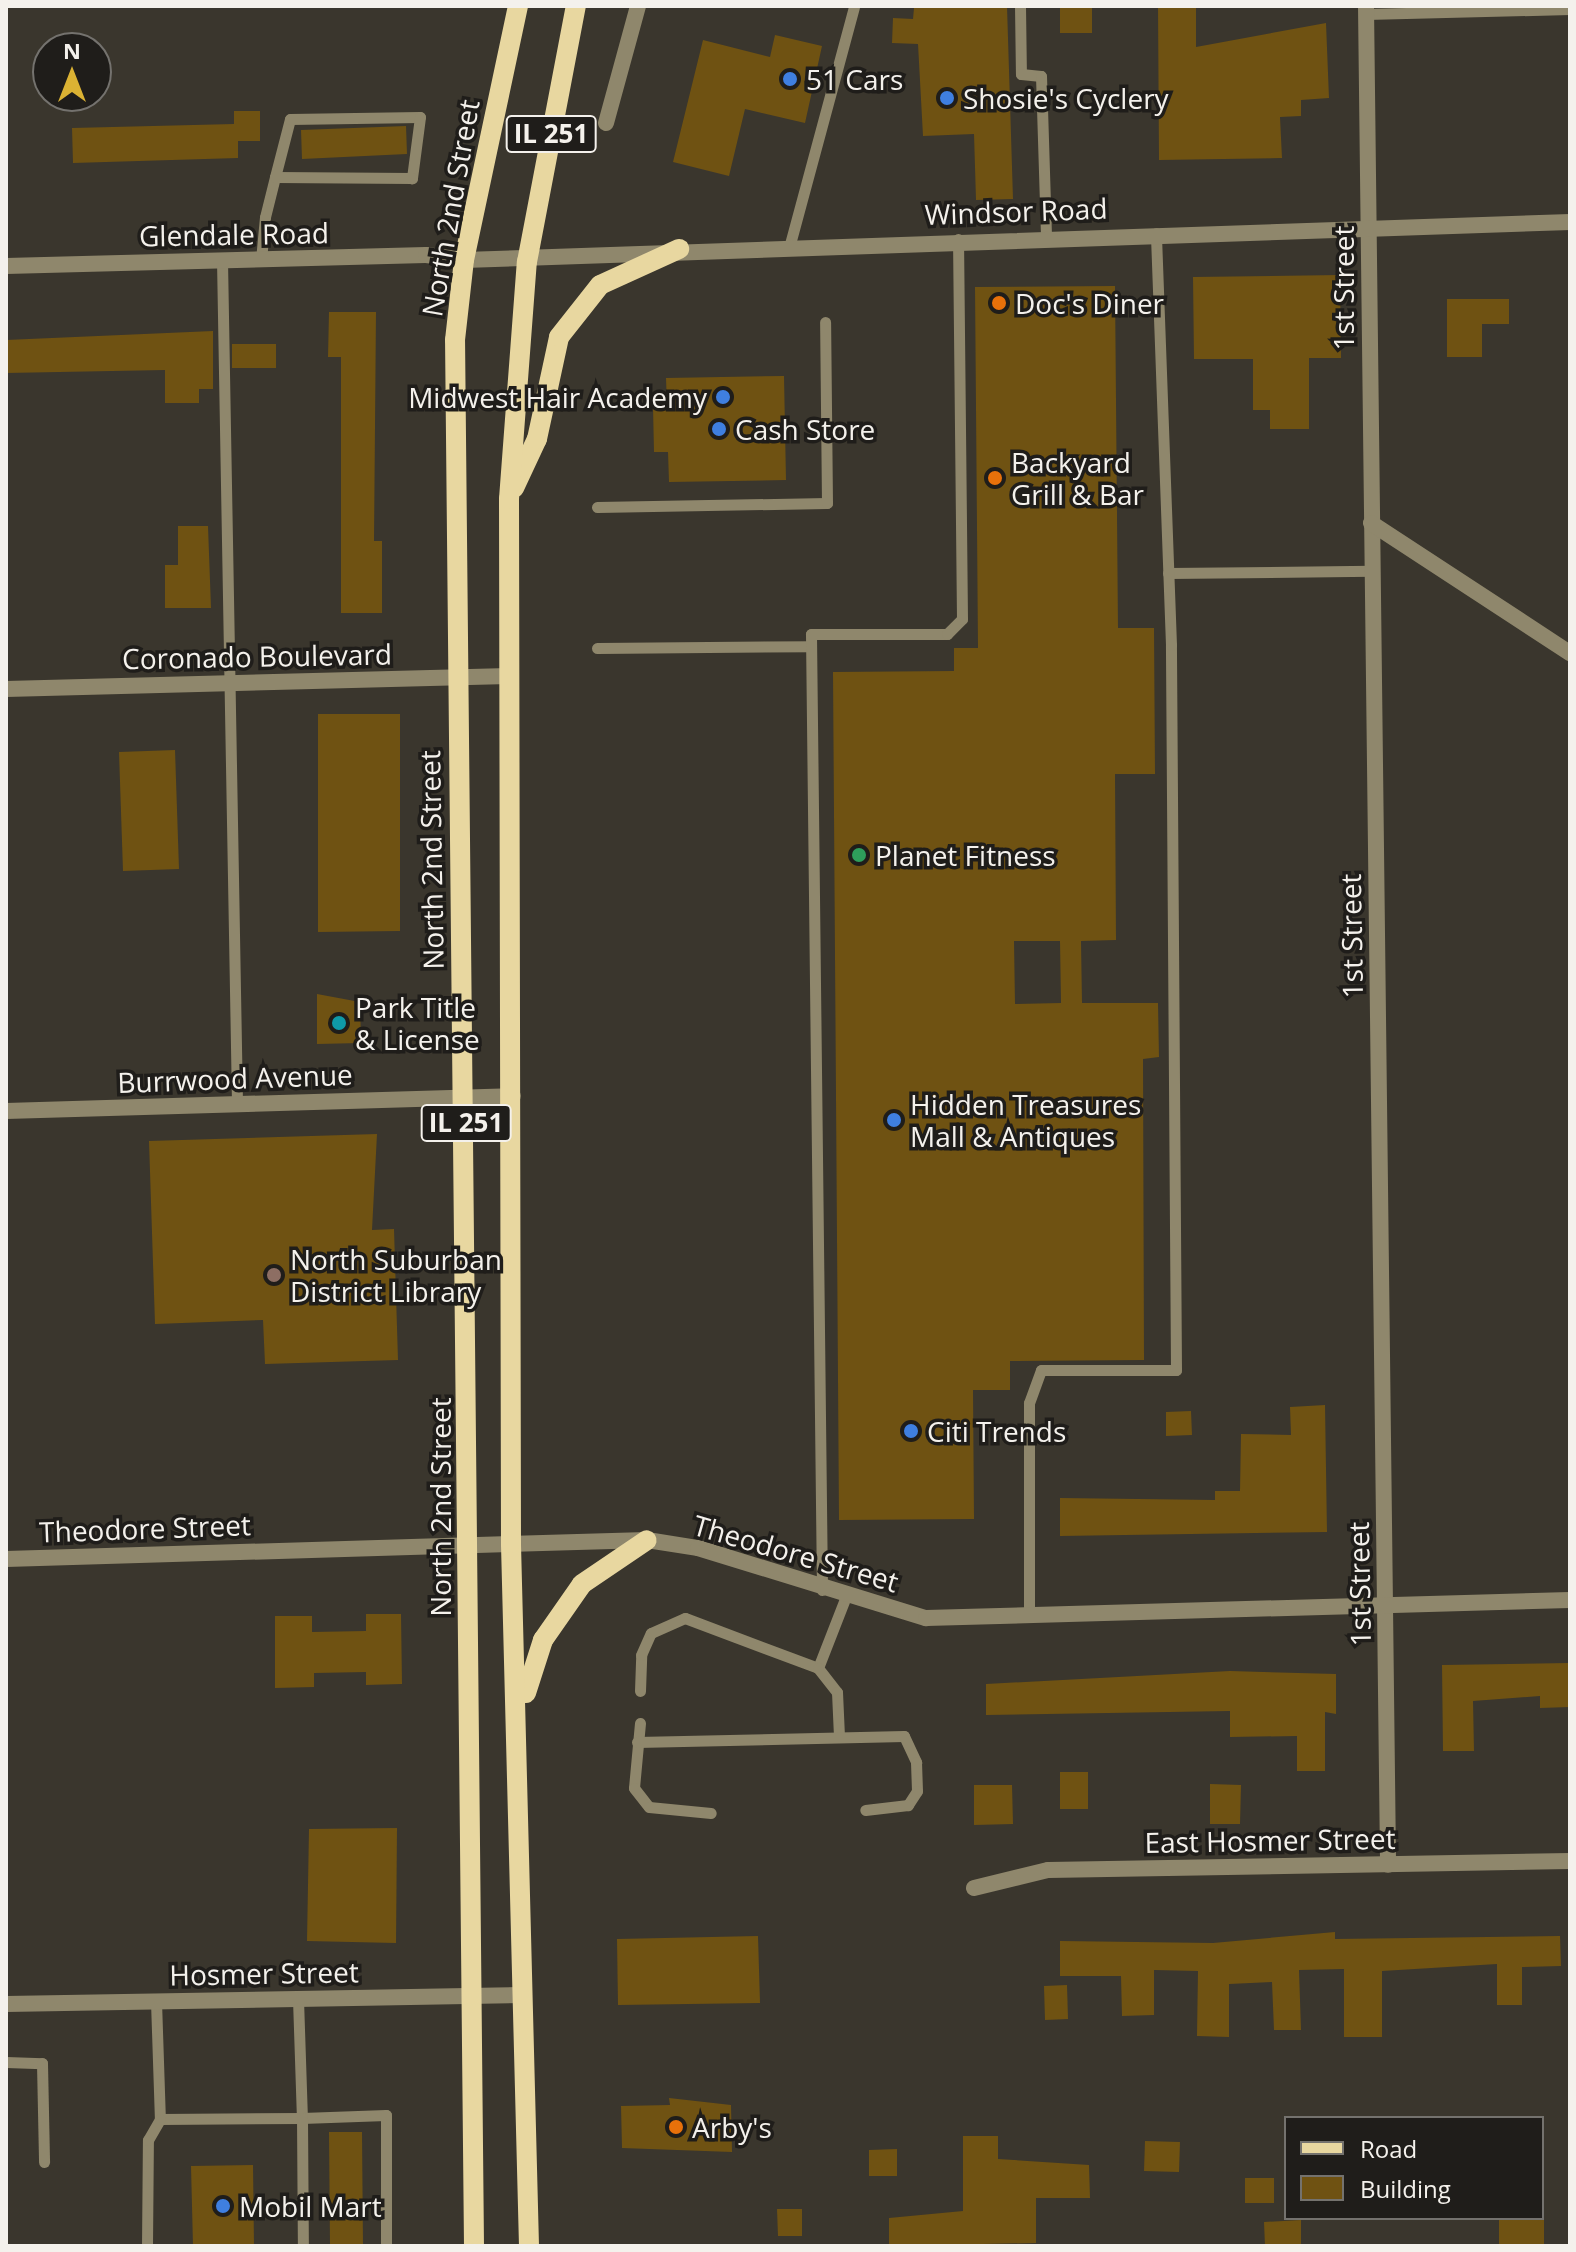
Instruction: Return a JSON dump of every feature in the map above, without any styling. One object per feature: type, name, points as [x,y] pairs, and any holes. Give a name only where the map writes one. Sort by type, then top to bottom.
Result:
[{"type":"main road","name":"North 2nd Street","points":[[474,2246],[466,1097],[455,677],[455,340],[464,260],[518,6]]},
{"type":"main road","name":"IL 251","points":[[529,2246],[521,1716],[511,1543],[513,1096],[509,499],[527,262],[576,6]]},
{"type":"main road","points":[[509,499],[537,439],[559,337],[600,285],[679,249]]},
{"type":"main road","points":[[521,1716],[533,1664],[582,1584],[647,1540]]},
{"type":"street","points":[[606,123],[638,6]]},
{"type":"street","name":"1st Street","points":[[1366,10],[1388,1865]]},
{"type":"street","name":"Windsor Road","points":[[464,260],[527,262],[679,249],[790,244],[1570,222]]},
{"type":"street","name":"Glendale Road","points":[[6,266],[222,260],[464,260]]},
{"type":"street","points":[[1371,523],[1570,653]]},
{"type":"street","name":"Coronado Boulevard","points":[[6,689],[509,676]]},
{"type":"street","name":"Burrwood Avenue","points":[[6,1111],[513,1096]]},
{"type":"street","name":"Theodore Street","points":[[6,1559],[647,1540],[698,1548],[822,1590],[926,1618],[1385,1609],[1570,1600]]},
{"type":"street","name":"East Hosmer Street","points":[[974,1888],[1048,1870],[1570,1861]]},
{"type":"street","name":"Hosmer Street","points":[[6,2004],[523,1995]]},
{"type":"lane","points":[[790,244],[854,6]]},
{"type":"lane","points":[[1020,6],[1021,74],[1041,76],[1046,236]]},
{"type":"lane","points":[[1366,10],[1570,9]]},
{"type":"lane","points":[[261,260],[275,177],[290,119],[420,117],[412,178],[275,177]]},
{"type":"lane","points":[[1029,1616],[1029,1403],[1041,1370],[1176,1370],[1168,573],[1156,233]]},
{"type":"lane","points":[[822,1590],[811,634],[947,634],[962,619],[958,239]]},
{"type":"lane","points":[[222,260],[232,683],[237,1104]]},
{"type":"lane","points":[[597,507],[827,503],[825,322]]},
{"type":"lane","points":[[1168,573],[1372,571]]},
{"type":"lane","points":[[597,648],[811,646]]},
{"type":"lane","points":[[818,1668],[846,1596]]},
{"type":"lane","points":[[640,1691],[641,1655],[651,1633],[685,1618],[818,1668],[837,1692],[839,1736]]},
{"type":"lane","points":[[640,1723],[634,1788],[649,1807],[711,1813]]},
{"type":"lane","points":[[637,1742],[904,1736],[916,1762],[917,1791],[908,1805],[865,1810]]},
{"type":"lane","points":[[298,1999],[303,2246]]},
{"type":"lane","points":[[147,2246],[148,2140],[160,2119],[156,2001]]},
{"type":"lane","points":[[6,2062],[42,2063],[44,2162]]},
{"type":"lane","points":[[160,2119],[386,2115],[386,2246]]},
{"type":"building","points":[[1007,6],[1013,199],[976,200],[974,134],[923,136],[918,44],[892,43],[893,18],[913,19],[914,8]]},
{"type":"building","points":[[1060,6],[1092,6],[1092,33],[1060,33]]},
{"type":"building","points":[[1158,6],[1196,6],[1196,47],[1326,23],[1329,98],[1301,100],[1301,116],[1280,117],[1282,158],[1159,160]]},
{"type":"building","points":[[775,35],[822,46],[805,123],[745,109],[729,176],[673,162],[703,40],[770,57]]},
{"type":"building","points":[[234,111],[260,111],[260,141],[238,141],[238,158],[73,163],[72,128],[234,124]]},
{"type":"building","points":[[406,126],[407,154],[302,159],[301,130]]},
{"type":"building","points":[[1340,275],[1341,358],[1309,358],[1309,429],[1270,429],[1270,410],[1253,410],[1253,359],[1194,359],[1193,277]]},
{"type":"building","points":[[1115,286],[1118,628],[1154,628],[1155,774],[1115,774],[1116,940],[1081,941],[1082,1003],[1158,1003],[1159,1057],[1143,1059],[1144,1360],[1010,1361],[1010,1390],[973,1390],[974,1519],[839,1520],[833,672],[954,671],[954,648],[978,648],[975,287]],"holes":[[[1014,941],[1060,941],[1061,1003],[1015,1004]]]},
{"type":"building","points":[[1447,299],[1509,299],[1509,324],[1482,324],[1482,357],[1447,357]]},
{"type":"building","points":[[329,312],[376,312],[374,541],[382,541],[382,613],[341,613],[341,357],[328,357]]},
{"type":"building","points":[[213,331],[213,389],[199,389],[199,403],[165,403],[165,370],[6,373],[6,340]]},
{"type":"building","points":[[232,344],[276,344],[276,368],[232,368]]},
{"type":"building","name":"Cash Store","points":[[784,376],[786,480],[669,482],[668,452],[654,452],[653,407],[667,407],[666,378]]},
{"type":"building","points":[[178,526],[208,526],[211,608],[165,608],[165,565],[178,565]]},
{"type":"building","points":[[318,714],[400,714],[400,931],[318,932]]},
{"type":"building","points":[[175,750],[179,869],[123,871],[119,752]]},
{"type":"building","name":"Park Title & License","points":[[317,994],[360,1002],[361,1043],[317,1044]]},
{"type":"building","name":"North Suburban District Library","points":[[377,1134],[372,1230],[394,1229],[398,1360],[265,1364],[263,1320],[155,1324],[149,1141]]},
{"type":"building","points":[[1325,1405],[1327,1532],[1060,1536],[1060,1498],[1215,1500],[1215,1491],[1240,1491],[1241,1434],[1291,1435],[1290,1407]]},
{"type":"building","points":[[1191,1411],[1192,1435],[1166,1436],[1166,1412]]},
{"type":"building","points":[[366,1614],[401,1614],[402,1684],[366,1685],[366,1672],[314,1673],[314,1687],[275,1688],[275,1616],[312,1616],[312,1632],[366,1631]]},
{"type":"building","points":[[1569,1663],[1570,1707],[1540,1708],[1540,1696],[1473,1701],[1474,1751],[1443,1751],[1442,1665]]},
{"type":"building","points":[[1230,1671],[1336,1674],[1336,1714],[1325,1712],[1325,1771],[1297,1771],[1297,1736],[1230,1737],[1230,1711],[986,1715],[986,1684]]},
{"type":"building","points":[[1060,1772],[1088,1772],[1088,1809],[1060,1809]]},
{"type":"building","points":[[1210,1784],[1241,1785],[1240,1824],[1210,1824]]},
{"type":"building","points":[[974,1785],[1012,1785],[1013,1824],[974,1825]]},
{"type":"building","points":[[397,1828],[396,1943],[307,1941],[309,1829]]},
{"type":"building","points":[[1335,1932],[1335,1939],[1560,1936],[1561,1966],[1522,1967],[1522,2005],[1497,2005],[1497,1964],[1382,1971],[1382,2037],[1344,2037],[1344,1969],[1299,1970],[1301,2030],[1274,2030],[1272,1982],[1229,1984],[1229,2037],[1197,2036],[1198,1971],[1154,1970],[1154,2015],[1122,2016],[1121,1976],[1060,1976],[1060,1941],[1213,1943]]},
{"type":"building","points":[[758,1936],[760,2003],[618,2005],[617,1939]]},
{"type":"building","points":[[1067,1985],[1068,2019],[1045,2020],[1044,1986]]},
{"type":"building","name":"Arby's","points":[[669,2098],[731,2105],[732,2152],[622,2148],[621,2106],[670,2105]]},
{"type":"building","points":[[329,2132],[362,2132],[363,2246],[330,2246]]},
{"type":"building","points":[[963,2136],[998,2136],[998,2159],[1089,2165],[1090,2198],[1036,2198],[1036,2243],[889,2246],[889,2218],[963,2211]]},
{"type":"building","points":[[1145,2141],[1180,2142],[1179,2172],[1144,2171]]},
{"type":"building","points":[[897,2149],[897,2176],[869,2176],[869,2150]]},
{"type":"building","name":"Mobil Mart","points":[[253,2165],[254,2246],[193,2246],[191,2166]]},
{"type":"building","points":[[1245,2178],[1274,2178],[1274,2203],[1245,2203]]},
{"type":"building","points":[[777,2209],[802,2209],[802,2236],[778,2236]]},
{"type":"building","points":[[1301,2220],[1301,2246],[1265,2246],[1264,2222]]},
{"type":"building","points":[[1499,2220],[1544,2220],[1544,2246],[1499,2246]]},
{"type":"place","name":"51 Cars","points":[[790,79]]},
{"type":"place","name":"Shosie's Cyclery","points":[[947,98]]},
{"type":"place","name":"Doc's Diner","points":[[999,303]]},
{"type":"place","name":"Midwest Hair Academy","points":[[723,397]]},
{"type":"place","name":"Cash Store","points":[[719,429]]},
{"type":"place","name":"Backyard Grill & Bar","points":[[995,478]]},
{"type":"place","name":"Planet Fitness","points":[[859,855]]},
{"type":"place","name":"Park Title & License","points":[[339,1023]]},
{"type":"place","name":"Hidden Treasures Mall & Antiques","points":[[894,1120]]},
{"type":"place","name":"North Suburban District Library","points":[[274,1275]]},
{"type":"place","name":"Citi Trends","points":[[911,1431]]},
{"type":"place","name":"Arby's","points":[[676,2127]]},
{"type":"place","name":"Mobil Mart","points":[[223,2206]]}]
